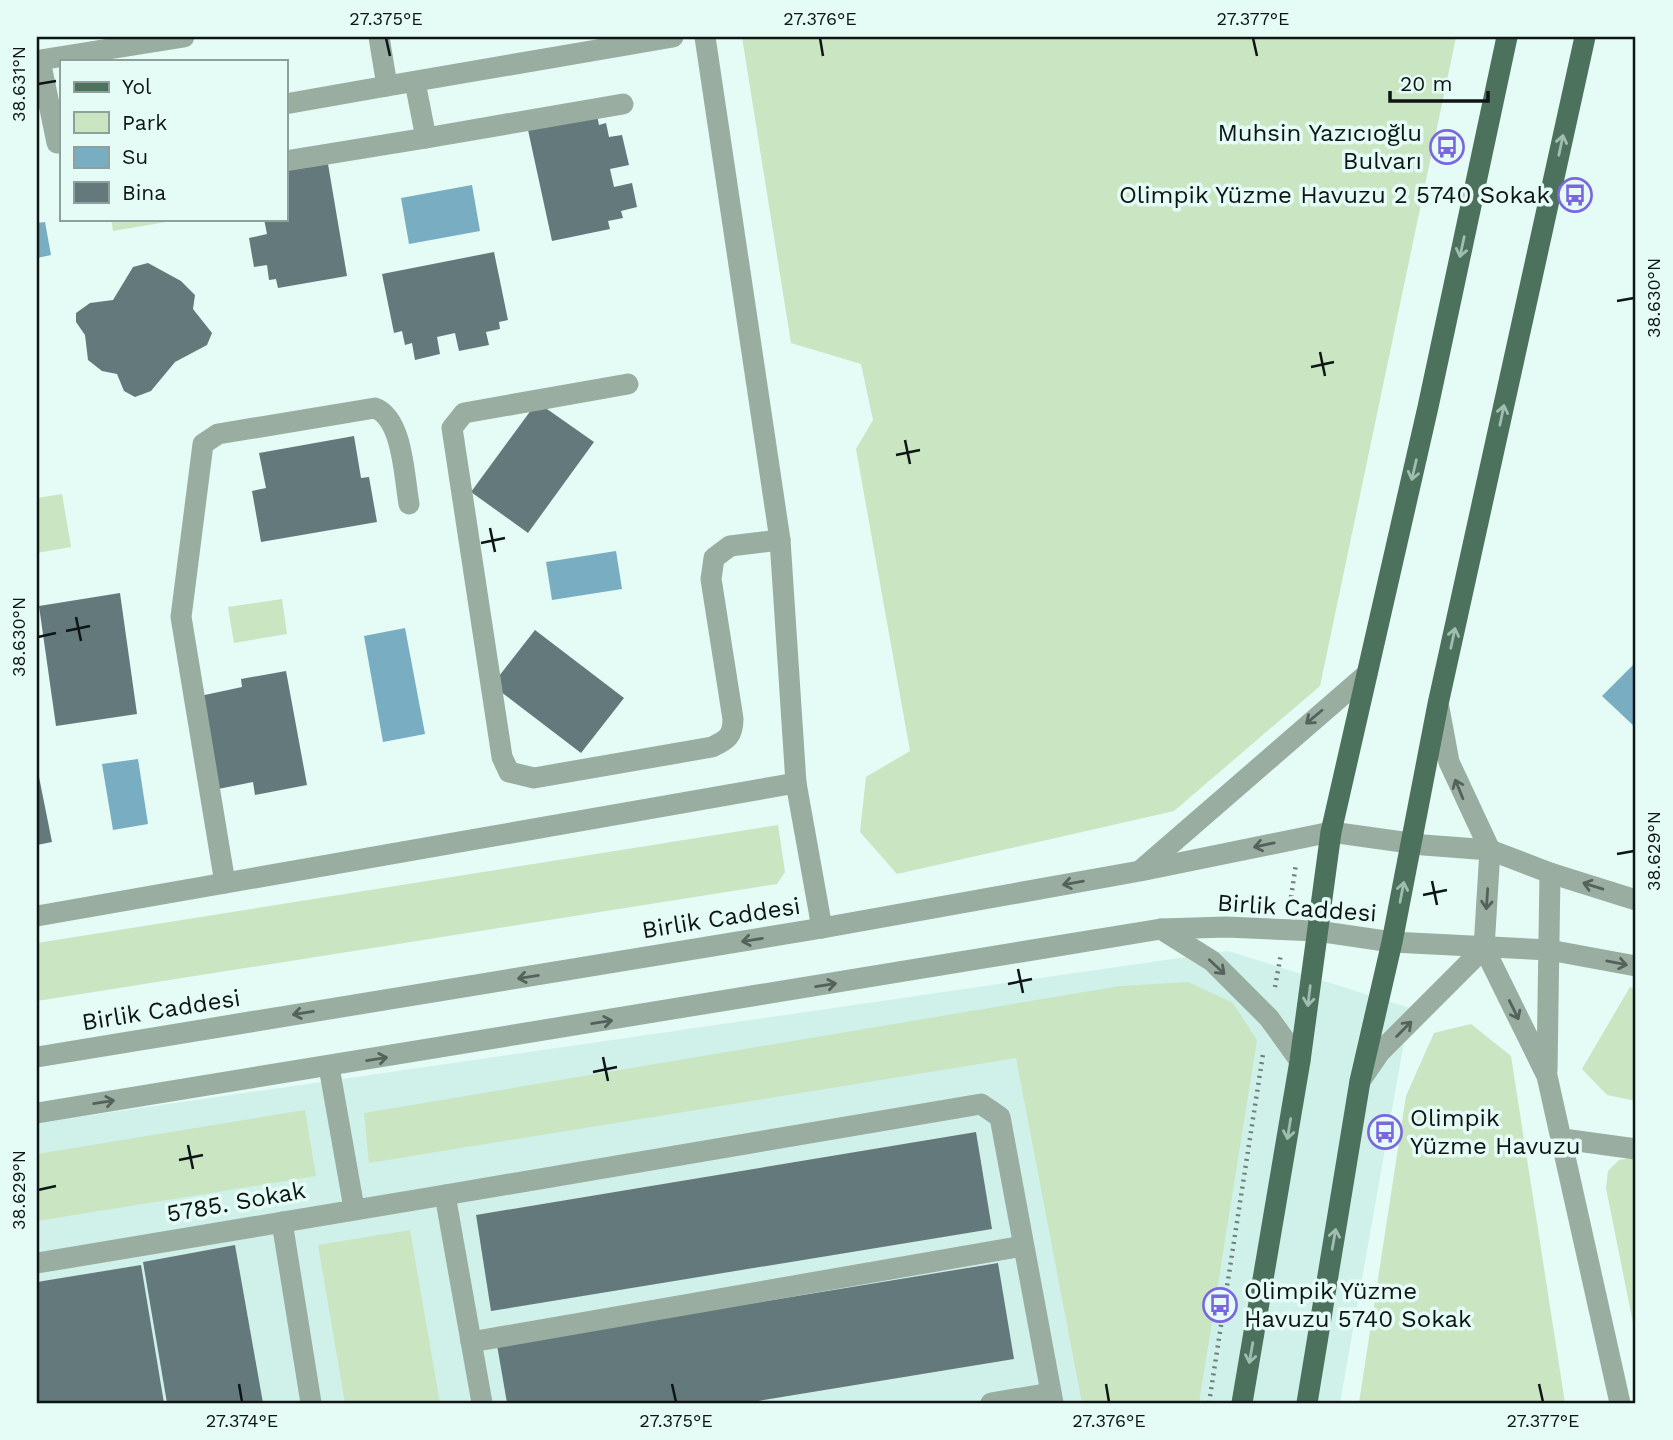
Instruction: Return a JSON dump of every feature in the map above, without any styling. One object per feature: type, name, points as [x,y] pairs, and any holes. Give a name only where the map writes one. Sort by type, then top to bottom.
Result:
[{"type":"main road","points":[[1242,1403],[1300,1061],[1331,832],[1428,407],[1507,37]]},
{"type":"main road","points":[[1307,1403],[1360,1081],[1392,942],[1438,704],[1585,37]]},
{"type":"street","points":[[52,144],[38,60],[184,37]]},
{"type":"street","points":[[379,37],[387,86]]},
{"type":"street","points":[[287,104],[673,37]]},
{"type":"street","points":[[705,37],[780,540],[796,783],[822,928]]},
{"type":"street","points":[[415,82],[425,138]]},
{"type":"street","points":[[287,161],[623,104]]},
{"type":"street","points":[[628,384],[464,413],[452,428],[502,757],[509,772],[534,778],[712,747],[727,740],[733,730],[733,719],[711,579],[714,558],[730,547],[780,540]]},
{"type":"street","points":[[225,883],[181,617],[203,444],[218,434],[375,408],[387,413],[394,425],[409,504]]},
{"type":"street","points":[[1140,871],[1367,674]]},
{"type":"street","points":[[1438,704],[1449,762],[1462,796],[1490,850],[1483,948],[1547,1076],[1620,1403]]},
{"type":"street","points":[[37,916],[796,783]]},
{"type":"street","name":"Birlik Caddesi","points":[[37,1057],[822,928],[1140,871],[1331,832],[1490,850]]},
{"type":"street","points":[[1490,850],[1550,873],[1636,900]]},
{"type":"street","points":[[1547,1076],[1550,873]]},
{"type":"street","name":"Birlik Caddesi","points":[[37,1113],[1161,929],[1226,927],[1317,931],[1392,942],[1483,948]]},
{"type":"street","points":[[1161,929],[1212,961],[1269,1018],[1300,1061]]},
{"type":"street","points":[[1360,1081],[1380,1052],[1483,948],[1549,950],[1636,966]]},
{"type":"street","points":[[329,1067],[354,1208]]},
{"type":"street","name":"5785. Sokak","points":[[37,1263],[981,1104],[1000,1117],[1052,1398]]},
{"type":"street","points":[[1563,1139],[1636,1149]]},
{"type":"street","points":[[445,1195],[482,1403]]},
{"type":"street","points":[[282,1222],[311,1403]]},
{"type":"street","points":[[471,1342],[1023,1246]]},
{"type":"street","points":[[991,1403],[1052,1398]]},
{"type":"shaded area","points":[[1228,951],[1410,1008],[1340,1403],[37,1403],[37,1123]]},
{"type":"green space","points":[[742,37],[1456,37],[1320,686],[1174,811],[897,874],[860,832],[866,777],[910,751],[856,449],[873,420],[861,364],[791,343]]},
{"type":"green space","points":[[111,220],[166,220],[166,222],[113,231]]},
{"type":"green space","points":[[62,494],[71,547],[37,553],[37,498]]},
{"type":"green space","points":[[282,599],[287,634],[234,643],[228,607]]},
{"type":"green space","points":[[778,825],[785,872],[777,884],[37,1001],[37,943]]},
{"type":"green space","points":[[1188,982],[1233,1003],[1257,1040],[1199,1403],[1082,1403],[1016,1058],[369,1163],[364,1113],[1120,986]]},
{"type":"green space","points":[[1630,987],[1636,989],[1636,1101],[1607,1095],[1582,1069]]},
{"type":"green space","points":[[1471,1024],[1511,1056],[1565,1403],[1359,1403],[1406,1096],[1434,1033]]},
{"type":"green space","points":[[305,1110],[316,1176],[37,1221],[37,1154]]},
{"type":"green space","points":[[1636,1157],[1636,1338],[1606,1188],[1608,1171],[1619,1160]]},
{"type":"green space","points":[[410,1230],[440,1403],[345,1403],[318,1245]]},
{"type":"water","points":[[472,185],[480,231],[409,244],[401,198]]},
{"type":"water","points":[[45,222],[51,255],[37,258],[37,223]]},
{"type":"water","points":[[616,551],[622,589],[552,600],[546,562]]},
{"type":"water","points":[[405,628],[425,734],[383,742],[364,636]]},
{"type":"water","points":[[1633,665],[1636,668],[1636,728],[1602,696]]},
{"type":"water","points":[[138,759],[148,824],[113,830],[102,764]]},
{"type":"building","points":[[597,115],[599,125],[606,123],[609,137],[622,135],[629,165],[610,169],[614,187],[632,183],[637,207],[621,211],[623,218],[608,221],[610,229],[552,241],[528,130]]},
{"type":"building","points":[[328,164],[347,276],[278,288],[276,279],[269,280],[267,265],[254,267],[249,238],[267,234],[264,220],[287,220],[287,171]]},
{"type":"building","points":[[494,252],[508,320],[499,322],[500,329],[486,332],[489,345],[459,351],[455,333],[437,337],[440,354],[415,360],[412,343],[405,345],[402,331],[394,333],[382,274]]},
{"type":"building","points":[[148,263],[181,281],[195,295],[193,309],[212,333],[207,345],[175,362],[151,391],[135,397],[124,391],[117,374],[102,371],[88,360],[85,335],[76,322],[76,313],[90,303],[113,300],[133,267]]},
{"type":"building","points":[[537,402],[594,442],[528,533],[471,492]]},
{"type":"building","points":[[354,436],[361,478],[369,477],[377,522],[261,542],[252,491],[266,488],[259,453]]},
{"type":"building","points":[[120,593],[137,714],[56,726],[39,606]]},
{"type":"building","points":[[535,630],[624,698],[581,753],[492,685]]},
{"type":"building","points":[[286,671],[307,785],[255,795],[253,782],[218,789],[200,696],[242,687],[241,679]]},
{"type":"building","points":[[37,767],[52,842],[37,845]]},
{"type":"building","points":[[976,1132],[992,1229],[491,1311],[476,1215]]},
{"type":"building","points":[[235,1245],[263,1403],[167,1403],[143,1262]]},
{"type":"building","points":[[998,1263],[1014,1359],[746,1403],[507,1403],[497,1345]]},
{"type":"building","points":[[141,1265],[164,1403],[37,1403],[37,1282]]},
{"type":"place","name":"Muhsin Yazıcıoğlu Bulvarı","points":[[1447,147]]},
{"type":"place","name":"Olimpik Yüzme Havuzu 2 5740 Sokak","points":[[1575,195]]},
{"type":"place","name":"Olimpik Yüzme Havuzu","points":[[1385,1132]]},
{"type":"place","name":"Olimpik Yüzme Havuzu 5740 Sokak","points":[[1220,1305]]}]
